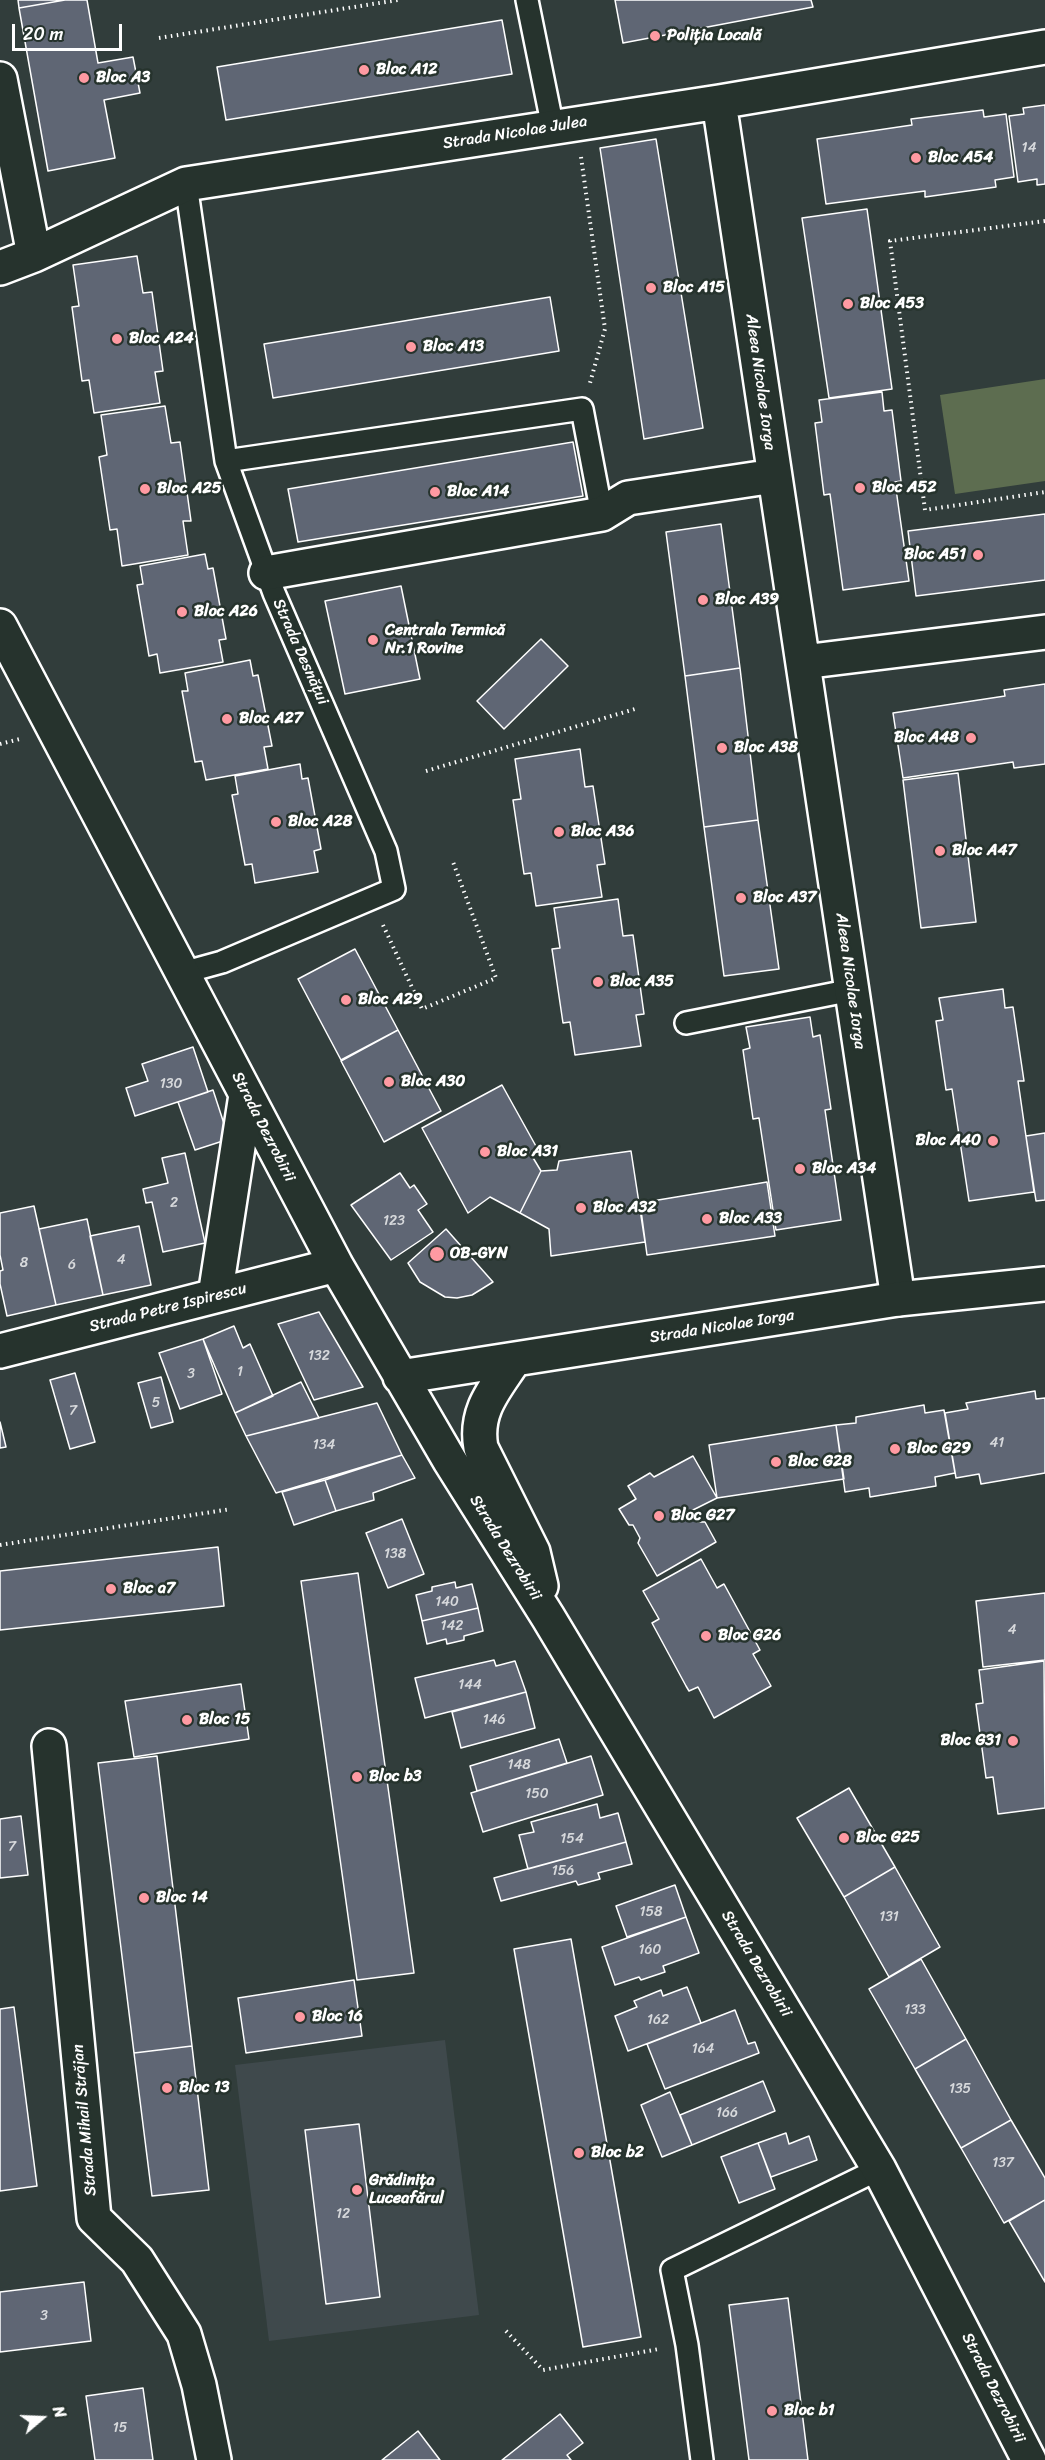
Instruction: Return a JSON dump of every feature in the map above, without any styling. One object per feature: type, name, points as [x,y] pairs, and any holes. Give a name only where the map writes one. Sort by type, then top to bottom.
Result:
[{"type":"street","name":"Strada Nicolae Julea","points":[[0,268],[34,255],[186,184],[719,102],[1045,47]]},
{"type":"street","points":[[0,79],[34,255]]},
{"type":"street","name":"Aleea Nicolae Iorga","points":[[719,102],[898,1299]]},
{"type":"street","points":[[266,573],[602,514],[628,498],[774,476]]},
{"type":"street","name":"Strada Dezrobirii","points":[[0,626],[336,1265],[450,1461],[548,1617],[879,2169],[1029,2460]]},
{"type":"street","points":[[803,662],[1045,632]]},
{"type":"street","points":[[215,1296],[246,1095]]},
{"type":"street","name":"Strada Petre Ispirescu","points":[[0,1351],[336,1265]]},
{"type":"street","name":"Strada Nicolae Iorga","points":[[400,1377],[898,1299],[1045,1284]]},
{"type":"street","points":[[514,1360],[482,1410],[478,1432],[481,1448],[533,1552],[548,1617]]},
{"type":"street","name":"Strada Mihail Străjan","points":[[49,1746],[94,2218],[137,2260],[184,2334],[199,2385],[214,2460]]},
{"type":"lane","points":[[527,0],[564,126]]},
{"type":"lane","name":"Strada Desnățui","points":[[182,973],[222,963],[394,889],[387,851],[266,573],[226,461],[186,184]]},
{"type":"lane","points":[[226,461],[582,409],[602,514]]},
{"type":"lane","points":[[686,1023],[852,990]]},
{"type":"lane","points":[[702,2460],[687,2344],[672,2270],[879,2169]]},
{"type":"path","points":[[159,38],[398,0]]},
{"type":"path","points":[[564,126],[605,329],[582,409]]},
{"type":"path","points":[[1045,221],[890,241],[925,510],[1045,492]]},
{"type":"path","points":[[426,771],[634,709]]},
{"type":"path","points":[[370,900],[422,1009],[496,978],[453,862]]},
{"type":"path","points":[[0,1545],[231,1509]]},
{"type":"path","points":[[506,2331],[543,2370],[687,2344]]},
{"type":"shaded area","name":"Grădinița Luceafărul","points":[[445,2040],[479,2315],[269,2341],[235,2065]]},
{"type":"green space","points":[[1045,379],[1045,481],[955,494],[940,395]]},
{"type":"building","points":[[18,0],[65,0],[19,8]]},
{"type":"building","name":"Bloc A3","points":[[65,0],[87,0],[98,63],[133,57],[140,93],[104,100],[115,158],[48,171],[19,8]]},
{"type":"building","points":[[615,0],[811,0],[813,7],[623,43]]},
{"type":"building","name":"Bloc A12","points":[[502,20],[512,74],[226,120],[217,67]]},
{"type":"building","points":[[1045,105],[1045,184],[1037,185],[1037,179],[1018,182],[1009,116],[1024,114],[1023,108]]},
{"type":"building","name":"Bloc A54","points":[[983,110],[984,117],[1006,114],[1014,177],[995,180],[996,187],[925,197],[925,191],[826,204],[817,139],[912,125],[911,119]]},
{"type":"building","name":"Bloc A15","points":[[656,139],[703,428],[644,439],[600,148]]},
{"type":"building","name":"Bloc A53","points":[[867,209],[892,389],[829,398],[802,218]]},
{"type":"building","name":"Bloc A24","points":[[137,256],[143,293],[152,292],[163,371],[155,372],[160,403],[94,413],[89,380],[82,381],[72,307],[79,306],[73,265]]},
{"type":"building","name":"Bloc A13","points":[[550,297],[559,351],[273,398],[264,344]]},
{"type":"building","name":"Bloc A52","points":[[882,392],[884,411],[892,410],[901,481],[895,482],[909,581],[843,590],[830,494],[824,495],[815,423],[822,422],[819,400]]},
{"type":"building","name":"Bloc A25","points":[[165,406],[171,443],[180,442],[191,521],[183,521],[188,555],[122,566],[117,529],[110,530],[99,457],[107,455],[101,415]]},
{"type":"building","name":"Bloc A14","points":[[573,442],[583,496],[298,542],[288,489]]},
{"type":"building","name":"Bloc A51","points":[[1045,514],[1045,580],[916,596],[908,531]]},
{"type":"building","name":"Bloc A39","points":[[721,524],[740,668],[685,676],[666,532]]},
{"type":"building","name":"Bloc A26","points":[[205,554],[208,569],[213,568],[226,639],[219,640],[223,662],[160,673],[157,654],[149,656],[137,585],[143,584],[140,566]]},
{"type":"building","name":"Centrala Termică Nr.1 Rovine","points":[[401,586],[420,679],[345,694],[325,601]]},
{"type":"building","points":[[541,639],[568,666],[504,729],[477,701]]},
{"type":"building","name":"Bloc A27","points":[[250,660],[253,676],[258,675],[272,746],[264,747],[268,769],[206,780],[202,761],[195,762],[182,691],[188,691],[185,673]]},
{"type":"building","name":"Bloc A38","points":[[740,668],[758,820],[704,827],[685,676]]},
{"type":"building","name":"Bloc A48","points":[[1045,684],[1045,764],[1014,768],[1013,762],[903,778],[893,713],[1005,696],[1004,690]]},
{"type":"building","name":"Bloc A36","points":[[580,749],[585,787],[593,786],[605,864],[597,865],[602,897],[536,906],[531,873],[524,874],[513,800],[521,799],[515,759]]},
{"type":"building","name":"Bloc A28","points":[[300,764],[302,779],[308,778],[321,849],[314,851],[318,872],[255,883],[252,864],[245,865],[232,795],[238,794],[235,776]]},
{"type":"building","name":"Bloc A47","points":[[958,773],[976,922],[921,928],[903,780]]},
{"type":"building","name":"Bloc A37","points":[[758,820],[779,969],[724,976],[704,827]]},
{"type":"building","name":"Bloc A35","points":[[618,899],[623,936],[633,935],[644,1014],[636,1015],[641,1046],[575,1055],[570,1022],[563,1023],[552,949],[560,948],[554,908]]},
{"type":"building","name":"Bloc A29","points":[[355,949],[398,1030],[341,1060],[298,979]]},
{"type":"building","name":"Bloc A40","points":[[1003,989],[1005,1008],[1013,1007],[1024,1081],[1018,1081],[1034,1192],[969,1201],[952,1089],[946,1090],[936,1021],[943,1020],[939,998]]},
{"type":"building","name":"Bloc A34","points":[[810,1017],[813,1037],[820,1035],[831,1109],[825,1110],[841,1220],[776,1230],[759,1118],[753,1119],[743,1050],[750,1048],[746,1027]]},
{"type":"building","name":"Bloc A30","points":[[398,1030],[441,1111],[384,1142],[341,1061]]},
{"type":"building","points":[[193,1047],[208,1092],[135,1116],[126,1088],[148,1081],[142,1064]]},
{"type":"building","name":"Bloc A31","points":[[502,1085],[537,1148],[532,1156],[541,1171],[520,1213],[490,1197],[468,1213],[422,1128]]},
{"type":"building","points":[[213,1090],[229,1139],[195,1150],[178,1102]]},
{"type":"building","points":[[1045,1133],[1045,1200],[1036,1201],[1026,1136]]},
{"type":"building","name":"Bloc A32","points":[[631,1151],[645,1242],[551,1256],[549,1229],[520,1213],[541,1171],[557,1170],[559,1161]]},
{"type":"building","points":[[185,1153],[205,1243],[163,1252],[152,1202],[146,1203],[143,1189],[168,1183],[162,1158]]},
{"type":"building","points":[[400,1173],[410,1188],[414,1185],[427,1204],[418,1210],[433,1232],[391,1260],[351,1205]]},
{"type":"building","name":"Bloc A33","points":[[767,1182],[775,1236],[647,1255],[640,1203]]},
{"type":"building","points":[[34,1206],[56,1305],[7,1316],[0,1284],[0,1271],[3,1270],[0,1255],[0,1213]]},
{"type":"building","points":[[87,1219],[103,1295],[56,1305],[39,1229]]},
{"type":"building","points":[[139,1226],[151,1285],[103,1295],[90,1236]]},
{"type":"building","points":[[446,1229],[493,1282],[472,1295],[457,1298],[445,1297],[420,1282],[408,1263]]},
{"type":"building","points":[[319,1312],[363,1387],[314,1400],[278,1324]]},
{"type":"building","points":[[234,1326],[243,1348],[250,1344],[273,1396],[235,1413],[203,1339]]},
{"type":"building","points":[[203,1339],[222,1394],[180,1409],[159,1353]]},
{"type":"building","points":[[75,1373],[95,1442],[70,1449],[50,1380]]},
{"type":"building","points":[[161,1377],[173,1422],[151,1428],[138,1383]]},
{"type":"building","points":[[301,1382],[319,1418],[246,1436],[235,1413]]},
{"type":"building","points":[[1035,1391],[1036,1399],[1045,1398],[1045,1473],[981,1484],[979,1474],[956,1478],[945,1413],[968,1409],[966,1403]]},
{"type":"building","points":[[377,1403],[402,1455],[276,1493],[246,1436]]},
{"type":"building","name":"Bloc G29","points":[[924,1405],[925,1413],[944,1410],[955,1473],[935,1477],[936,1486],[870,1497],[869,1488],[845,1492],[836,1425],[856,1423],[856,1417]]},
{"type":"building","points":[[0,1422],[6,1447],[0,1448]]},
{"type":"building","name":"Bloc G28","points":[[836,1425],[844,1479],[717,1498],[709,1445]]},
{"type":"building","points":[[402,1455],[415,1478],[373,1493],[374,1500],[336,1511],[325,1480]]},
{"type":"building","name":"Bloc G27","points":[[693,1456],[717,1498],[691,1511],[698,1522],[705,1522],[716,1542],[657,1576],[638,1543],[640,1538],[633,1525],[629,1525],[619,1509],[636,1499],[628,1486],[650,1473],[654,1477]]},
{"type":"building","points":[[325,1480],[336,1511],[294,1525],[282,1492]]},
{"type":"building","points":[[402,1519],[424,1574],[388,1588],[366,1533]]},
{"type":"building","name":"Bloc a7","points":[[218,1547],[224,1606],[0,1630],[0,1571]]},
{"type":"building","name":"Bloc G26","points":[[701,1559],[717,1588],[724,1584],[760,1650],[753,1654],[771,1686],[714,1718],[698,1687],[689,1691],[686,1686],[652,1623],[659,1619],[643,1591]]},
{"type":"building","name":"Bloc b3","points":[[358,1573],[414,1973],[357,1980],[301,1581]]},
{"type":"building","points":[[455,1582],[456,1588],[472,1584],[478,1608],[422,1621],[416,1595],[432,1591],[432,1587]]},
{"type":"building","points":[[1045,1593],[1045,1660],[983,1667],[976,1601]]},
{"type":"building","points":[[478,1608],[483,1631],[464,1636],[464,1640],[447,1644],[446,1639],[427,1644],[422,1621]]},
{"type":"building","points":[[494,1660],[496,1666],[515,1661],[526,1692],[425,1718],[415,1678]]},
{"type":"building","name":"Bloc G31","points":[[1044,1661],[1045,1808],[998,1814],[993,1777],[986,1778],[976,1704],[983,1703],[979,1670]]},
{"type":"building","name":"Bloc 15","points":[[241,1684],[249,1739],[134,1757],[125,1701]]},
{"type":"building","points":[[526,1692],[535,1728],[461,1748],[452,1712]]},
{"type":"building","points":[[559,1739],[567,1763],[477,1791],[470,1766]]},
{"type":"building","name":"Bloc 14","points":[[157,1756],[192,2046],[134,2053],[98,1763]]},
{"type":"building","points":[[591,1756],[603,1795],[483,1832],[471,1793]]},
{"type":"building","name":"Bloc G25","points":[[849,1788],[895,1867],[844,1897],[797,1818]]},
{"type":"building","points":[[597,1804],[600,1818],[618,1813],[626,1842],[528,1869],[519,1835],[534,1832],[531,1822]]},
{"type":"building","points":[[21,1816],[28,1875],[0,1878],[0,1819]]},
{"type":"building","points":[[626,1842],[632,1864],[598,1873],[600,1879],[578,1885],[576,1881],[501,1901],[494,1878]]},
{"type":"building","points":[[895,1867],[940,1947],[889,1977],[844,1897]]},
{"type":"building","points":[[675,1885],[686,1917],[627,1937],[616,1906]]},
{"type":"building","points":[[686,1917],[699,1953],[663,1966],[665,1972],[615,1985],[602,1947]]},
{"type":"building","name":"Bloc b2","points":[[571,1939],[641,2337],[583,2347],[514,1949]]},
{"type":"building","points":[[921,1959],[966,2039],[915,2069],[869,1989]]},
{"type":"building","name":"Bloc 16","points":[[354,1980],[362,2036],[246,2053],[238,1998]]},
{"type":"building","points":[[687,1987],[701,2023],[628,2051],[615,2016],[637,2007],[634,2001],[661,1990],[663,1996]]},
{"type":"building","points":[[14,2007],[37,2186],[0,2191],[0,2009]]},
{"type":"building","points":[[735,2010],[748,2044],[755,2042],[759,2053],[665,2089],[647,2044]]},
{"type":"building","points":[[966,2039],[1011,2120],[961,2148],[915,2069]]},
{"type":"building","name":"Bloc 13","points":[[192,2046],[209,2190],[152,2196],[134,2053]]},
{"type":"building","points":[[763,2081],[775,2111],[692,2145],[680,2115]]},
{"type":"building","points":[[670,2092],[692,2145],[662,2157],[641,2105]]},
{"type":"building","points":[[1011,2120],[1045,2178],[1045,2200],[1004,2223],[961,2148]]},
{"type":"building","points":[[359,2124],[380,2297],[326,2304],[305,2130]]},
{"type":"building","points":[[786,2133],[789,2144],[809,2136],[817,2160],[771,2177],[758,2143]]},
{"type":"building","points":[[758,2143],[775,2189],[739,2203],[721,2157]]},
{"type":"building","points":[[1045,2200],[1045,2282],[1009,2221]]},
{"type":"building","points":[[84,2282],[91,2341],[0,2352],[0,2292]]},
{"type":"building","name":"Bloc b1","points":[[788,2298],[808,2460],[749,2460],[729,2305]]},
{"type":"building","points":[[143,2388],[153,2460],[95,2460],[86,2396]]},
{"type":"building","points":[[560,2414],[583,2443],[567,2455],[571,2460],[502,2460]]},
{"type":"building","points":[[418,2431],[440,2460],[382,2460]]},
{"type":"place","name":"Poliția Locală","points":[[655,36]]},
{"type":"place","name":"Bloc A12","points":[[364,70]]},
{"type":"place","name":"Bloc A3","points":[[84,78]]},
{"type":"place","name":"Bloc A54","points":[[916,158]]},
{"type":"place","name":"Bloc A15","points":[[651,288]]},
{"type":"place","name":"Bloc A53","points":[[848,304]]},
{"type":"place","name":"Bloc A24","points":[[117,339]]},
{"type":"place","name":"Bloc A13","points":[[411,347]]},
{"type":"place","name":"Bloc A52","points":[[860,488]]},
{"type":"place","name":"Bloc A25","points":[[145,489]]},
{"type":"place","name":"Bloc A14","points":[[435,492]]},
{"type":"place","name":"Bloc A51","points":[[978,555]]},
{"type":"place","name":"Bloc A39","points":[[703,600]]},
{"type":"place","name":"Bloc A26","points":[[182,612]]},
{"type":"place","name":"Centrala Termică Nr.1 Rovine","points":[[373,640]]},
{"type":"place","name":"Bloc A27","points":[[227,719]]},
{"type":"place","name":"Bloc A48","points":[[971,738]]},
{"type":"place","name":"Bloc A38","points":[[722,748]]},
{"type":"place","name":"Bloc A28","points":[[276,822]]},
{"type":"place","name":"Bloc A36","points":[[559,832]]},
{"type":"place","name":"Bloc A47","points":[[940,851]]},
{"type":"place","name":"Bloc A37","points":[[741,898]]},
{"type":"place","name":"Bloc A35","points":[[598,982]]},
{"type":"place","name":"Bloc A29","points":[[346,1000]]},
{"type":"place","name":"Bloc A30","points":[[389,1082]]},
{"type":"place","name":"Bloc A40","points":[[993,1141]]},
{"type":"place","name":"Bloc A31","points":[[485,1152]]},
{"type":"place","name":"Bloc A34","points":[[800,1169]]},
{"type":"place","name":"Bloc A32","points":[[581,1208]]},
{"type":"place","name":"Bloc A33","points":[[707,1219]]},
{"type":"place","name":"OB-GYN","points":[[437,1254]]},
{"type":"place","name":"Bloc G29","points":[[895,1449]]},
{"type":"place","name":"Bloc G28","points":[[776,1462]]},
{"type":"place","name":"Bloc G27","points":[[659,1516]]},
{"type":"place","name":"Bloc a7","points":[[111,1589]]},
{"type":"place","name":"Bloc G26","points":[[706,1636]]},
{"type":"place","name":"Bloc 15","points":[[187,1720]]},
{"type":"place","name":"Bloc G31","points":[[1013,1741]]},
{"type":"place","name":"Bloc b3","points":[[357,1777]]},
{"type":"place","name":"Bloc G25","points":[[844,1838]]},
{"type":"place","name":"Bloc 14","points":[[144,1898]]},
{"type":"place","name":"Bloc 16","points":[[300,2017]]},
{"type":"place","name":"Bloc 13","points":[[167,2088]]},
{"type":"place","name":"Bloc b2","points":[[579,2153]]},
{"type":"place","name":"Grădinița Luceafărul","points":[[357,2190]]},
{"type":"place","name":"Bloc b1","points":[[772,2411]]}]
